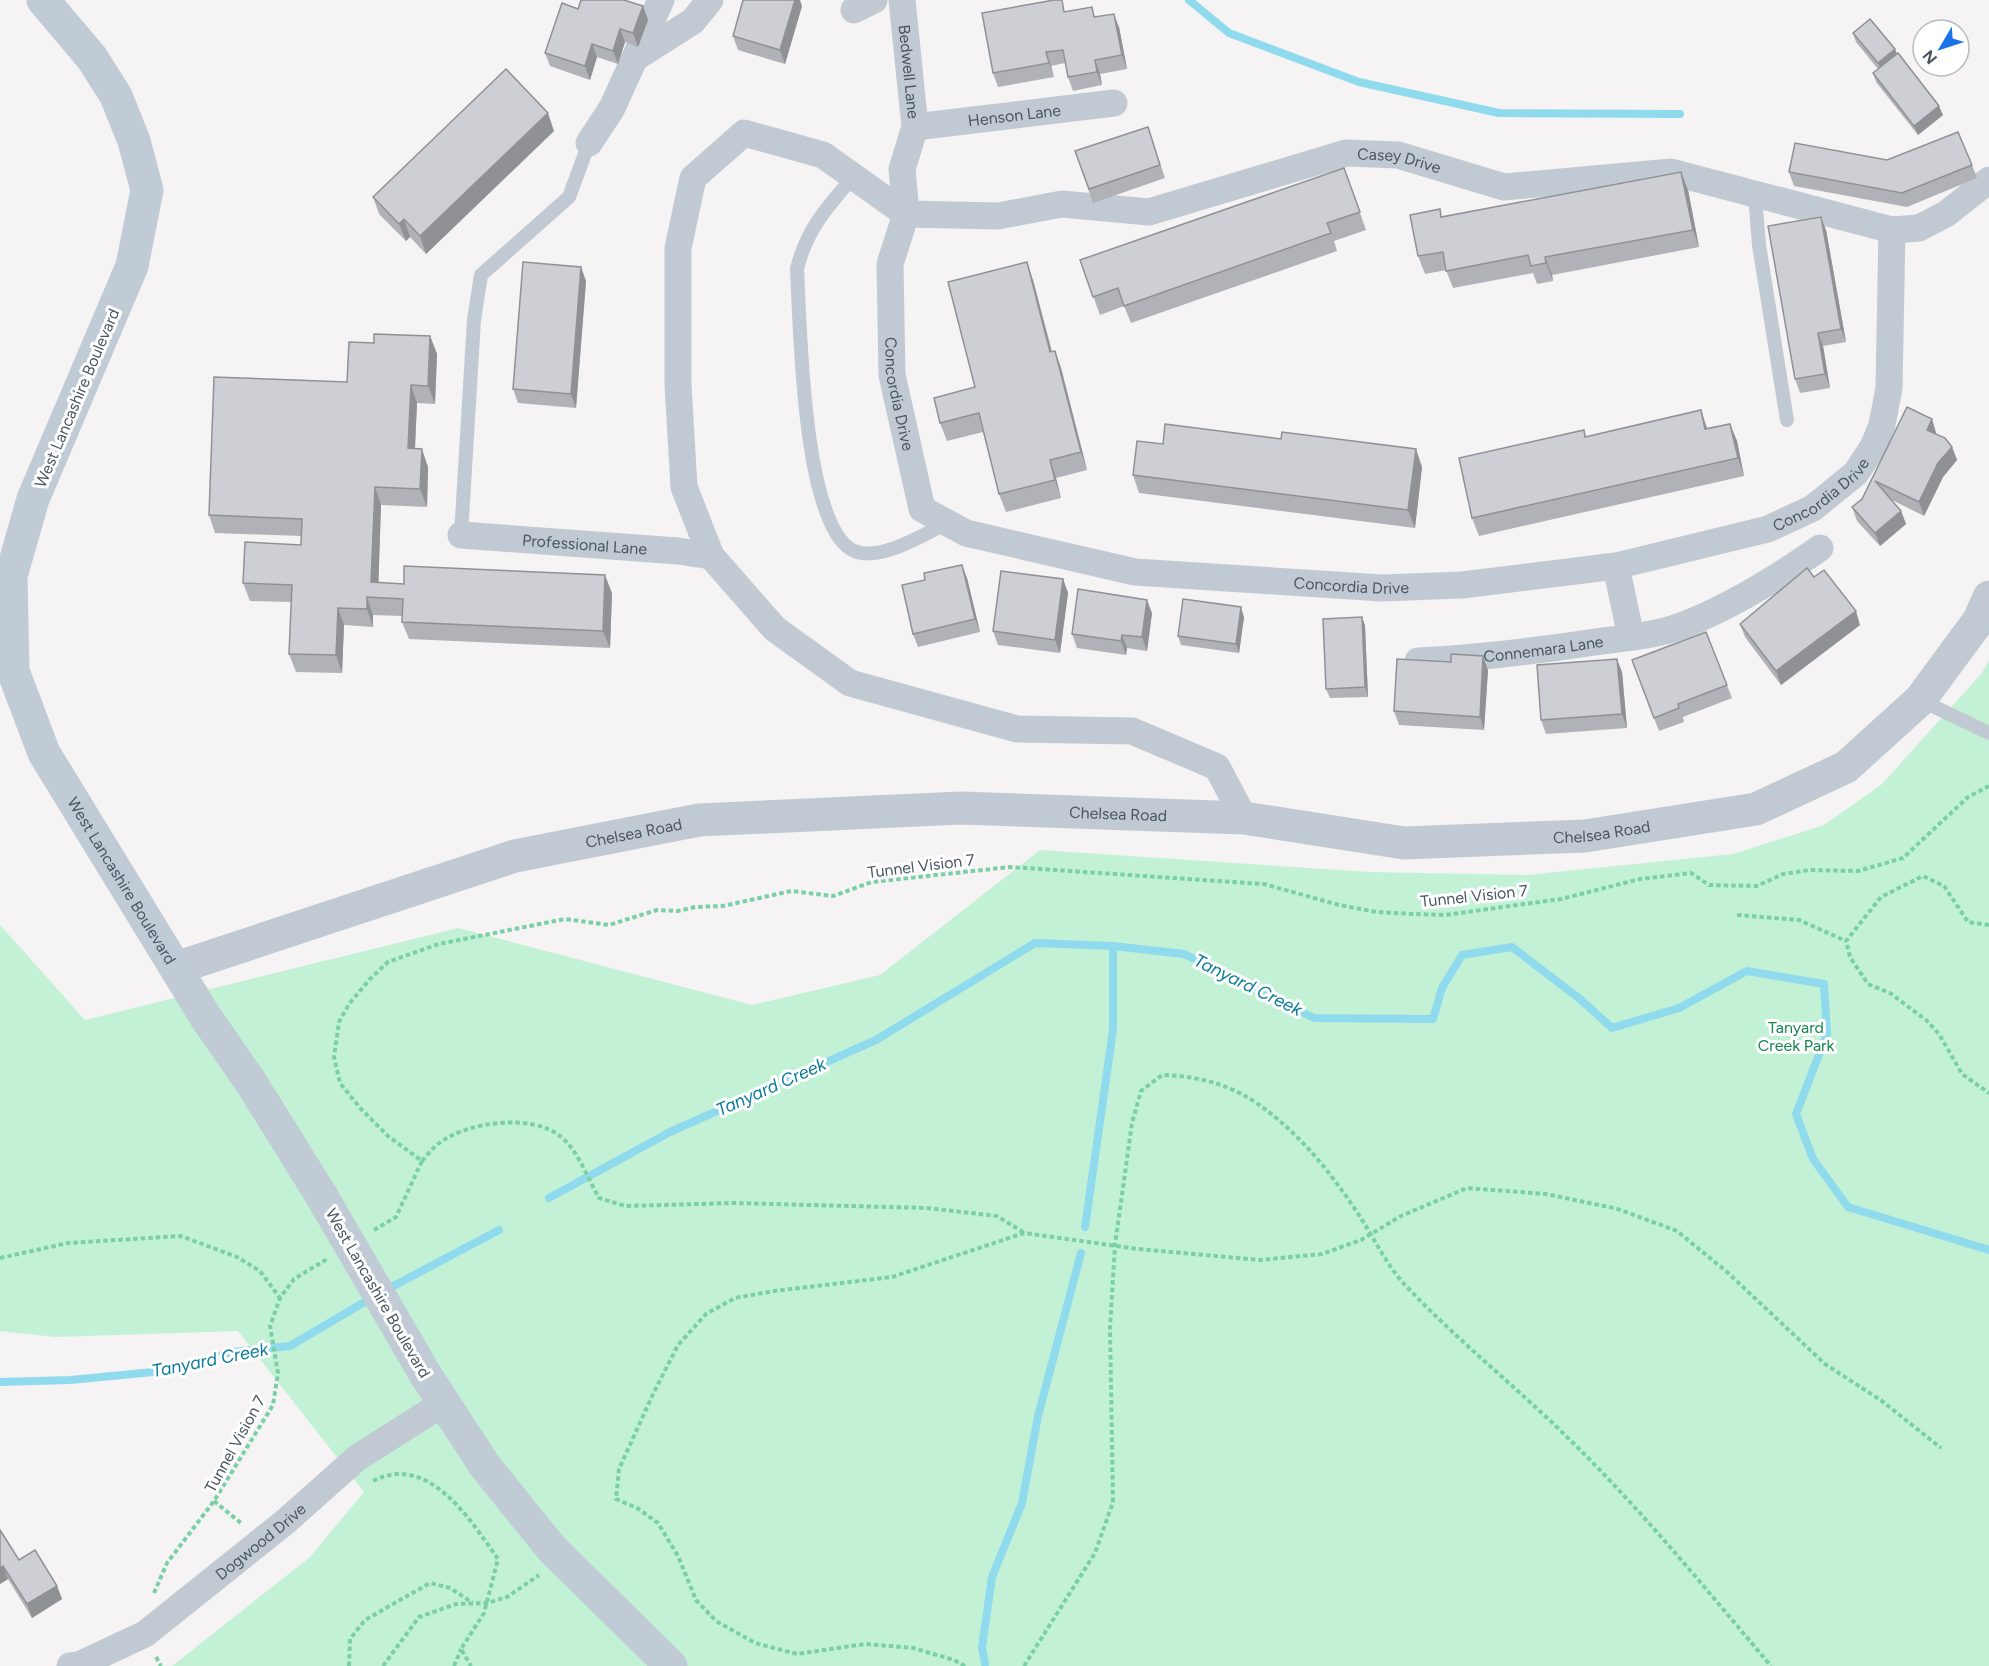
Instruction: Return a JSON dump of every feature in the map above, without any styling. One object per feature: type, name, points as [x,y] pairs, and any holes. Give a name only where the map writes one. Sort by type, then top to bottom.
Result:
[{"type":"main road","name":"West Lancashire Boulevard","points":[[43,0],[92,58],[116,96],[134,141],[147,190],[132,266],[33,499],[11,576],[13,671],[44,753],[176,968],[321,1195],[442,1404],[485,1466],[552,1549],[671,1666]]},
{"type":"street","points":[[589,142],[612,108],[638,56],[661,0]]},
{"type":"street","points":[[638,56],[693,21],[710,0]]},
{"type":"street","name":"Bedwell Lane","points":[[902,0],[915,127],[902,169],[906,214]]},
{"type":"street","name":"Henson Lane","points":[[915,127],[1114,103]]},
{"type":"street","points":[[906,214],[823,155],[744,133],[693,178],[678,248],[678,385],[684,487],[711,556],[775,628],[850,683],[1017,729],[1132,731],[1217,767],[1244,819]]},
{"type":"street","name":"Casey Drive","points":[[906,214],[998,216],[1062,204],[1149,212],[1346,153],[1398,155],[1504,187],[1671,172],[1699,178],[1755,196],[1892,230]]},
{"type":"street","points":[[1892,230],[1919,228],[1946,214],[1989,180]]},
{"type":"street","name":"Concordia Drive","points":[[906,214],[890,264],[892,375],[922,509],[966,533],[1135,572],[1358,587],[1462,585],[1616,566],[1768,529],[1813,508],[1856,473],[1882,425],[1889,388],[1892,230]]},
{"type":"street","name":"Professional Lane","points":[[461,535],[678,551],[711,556]]},
{"type":"street","name":"Connemara Lane","points":[[1418,661],[1486,658],[1679,627],[1736,601],[1781,576],[1820,548]]},
{"type":"street","points":[[1616,566],[1631,636]]},
{"type":"street","name":"Chelsea Road","points":[[176,968],[515,856],[699,820],[960,808],[1244,819],[1404,843],[1585,836],[1756,809],[1846,767],[1920,700],[1979,621],[1989,597]]},
{"type":"street","name":"Dogwood Drive","points":[[70,1666],[79,1665],[145,1634],[285,1522],[357,1458],[442,1404]]},
{"type":"lane","points":[[461,535],[474,320],[481,275],[569,197],[589,142]]},
{"type":"lane","points":[[854,177],[810,230],[801,248],[797,270],[806,429],[823,505],[837,535],[844,544],[857,552],[876,553],[912,541],[947,523]]},
{"type":"lane","points":[[1755,196],[1759,245],[1787,420]]},
{"type":"lane","points":[[1920,700],[1989,733]]},
{"type":"path","name":"Tunnel Vision 7","points":[[422,1161],[388,1136],[361,1109],[340,1083],[333,1057],[339,1022],[349,1005],[370,979],[388,962],[439,944],[565,919],[609,925],[657,910],[678,911],[695,907],[723,906],[791,891],[833,896],[872,882],[1010,867],[1264,884],[1349,906],[1413,914],[1445,915],[1561,898],[1641,879],[1691,873],[1709,885],[1757,886],[1783,874],[1810,870],[1858,871],[1903,858],[1968,796],[1989,786]]},
{"type":"path","points":[[1846,941],[1881,897],[1923,876],[1944,886],[1968,922],[1989,925]]},
{"type":"path","points":[[1737,915],[1799,920],[1846,941]]},
{"type":"path","points":[[1846,941],[1850,957],[1868,984],[1890,993],[1926,1020],[1939,1034],[1962,1074],[1989,1093]]},
{"type":"path","points":[[1024,1666],[1095,1552],[1113,1502],[1110,1328],[1115,1245],[1132,1123],[1141,1091],[1162,1075],[1192,1076],[1215,1082],[1252,1100],[1291,1132],[1323,1163],[1405,1286],[1567,1436],[1665,1540],[1772,1666]]},
{"type":"path","points":[[365,1235],[396,1216],[422,1161],[439,1143],[478,1125],[534,1123],[560,1136],[574,1153],[599,1198],[625,1206],[734,1203],[927,1208],[997,1216],[1024,1233],[1260,1260],[1322,1254],[1371,1234],[1401,1216],[1467,1188],[1546,1194],[1618,1209],[1677,1231],[1727,1272],[1825,1364],[1882,1401],[1941,1448]]},
{"type":"path","points":[[965,1666],[954,1660],[913,1648],[865,1644],[797,1654],[755,1643],[716,1621],[696,1600],[678,1557],[658,1523],[637,1508],[615,1499],[619,1469],[652,1394],[678,1345],[706,1314],[735,1298],[745,1296],[892,1277],[1024,1233]]},
{"type":"path","points":[[0,1258],[68,1243],[181,1236],[237,1257],[260,1271],[280,1298]]},
{"type":"path","name":"Tunnel Vision 7","points":[[250,1531],[214,1501],[273,1405],[276,1364],[270,1326],[280,1298],[294,1280],[335,1254]]},
{"type":"path","points":[[369,1484],[395,1473],[418,1478],[449,1494],[498,1558],[491,1594],[484,1613],[461,1649],[454,1666]]},
{"type":"path","points":[[145,1634],[154,1593],[167,1563],[214,1501]]},
{"type":"path","points":[[383,1666],[419,1617],[456,1604],[488,1603],[507,1597],[540,1575]]},
{"type":"path","points":[[349,1666],[350,1640],[365,1620],[430,1583],[450,1588],[474,1604]]},
{"type":"path","points":[[461,1649],[471,1666]]},
{"type":"green space","name":"Tanyard Creek Park","points":[[1989,660],[1989,1666],[172,1666],[309,1558],[364,1492],[238,1331],[55,1337],[0,1331],[0,925],[85,1020],[458,928],[752,1005],[880,975],[1040,850],[1369,872],[1527,875],[1733,854],[1824,825],[1881,785],[1982,673]]},
{"type":"building","points":[[581,0],[624,0],[643,6],[633,33],[620,29],[613,51],[592,44],[585,66],[545,53],[562,3],[578,9]]},
{"type":"building","points":[[743,0],[795,0],[780,50],[733,36]]},
{"type":"building","points":[[1062,0],[1064,12],[1092,7],[1094,17],[1114,14],[1122,55],[1095,60],[1097,72],[1068,77],[1063,50],[1046,52],[1049,63],[993,73],[982,13]]},
{"type":"building","points":[[1870,19],[1895,49],[1878,63],[1853,33]]},
{"type":"building","points":[[1898,53],[1911,70],[1911,78],[1917,78],[1939,106],[1914,126],[1873,73]]},
{"type":"building","points":[[506,69],[548,113],[420,236],[404,219],[399,224],[373,197]]},
{"type":"building","points":[[1148,127],[1160,165],[1089,189],[1075,151]]},
{"type":"building","points":[[1958,132],[1972,165],[1902,193],[1789,172],[1795,143],[1887,160]]},
{"type":"building","points":[[1344,168],[1360,212],[1327,223],[1331,233],[1124,306],[1118,288],[1093,297],[1080,260]]},
{"type":"building","points":[[1681,172],[1693,230],[1545,257],[1546,263],[1531,266],[1528,255],[1446,271],[1443,252],[1418,256],[1410,215],[1440,209],[1441,217]]},
{"type":"building","points":[[1821,217],[1841,329],[1818,333],[1825,374],[1795,379],[1768,226]]},
{"type":"building","points":[[523,262],[581,267],[571,394],[513,389]]},
{"type":"building","points":[[1027,262],[1050,352],[1055,351],[1081,452],[1050,460],[1055,480],[999,494],[979,413],[940,423],[934,398],[975,387],[948,282]]},
{"type":"building","points":[[374,334],[430,336],[428,386],[411,385],[408,448],[422,449],[420,489],[375,487],[371,582],[404,584],[404,566],[605,575],[603,631],[402,622],[403,599],[367,597],[367,609],[338,608],[336,655],[289,654],[292,585],[243,583],[245,542],[301,545],[302,519],[209,515],[214,377],[347,382],[349,342],[374,343]]},
{"type":"building","points":[[1907,407],[1932,419],[1927,430],[1945,438],[1952,447],[1938,463],[1919,502],[1875,481],[1901,511],[1875,533],[1852,507],[1862,499]]},
{"type":"building","points":[[1701,410],[1705,429],[1730,424],[1738,458],[1472,518],[1459,458],[1584,430],[1585,437]]},
{"type":"building","points":[[1165,424],[1281,439],[1282,432],[1416,449],[1408,510],[1133,475],[1137,441],[1163,444]]},
{"type":"building","points":[[962,565],[975,619],[913,634],[902,585],[925,580],[924,573]]},
{"type":"building","points":[[1807,568],[1814,577],[1824,570],[1856,611],[1776,671],[1740,624]]},
{"type":"building","points":[[1001,571],[1063,579],[1055,640],[993,631]]},
{"type":"building","points":[[1078,589],[1147,600],[1142,637],[1122,635],[1121,641],[1072,634]]},
{"type":"building","points":[[1183,599],[1241,607],[1236,644],[1178,636]]},
{"type":"building","points":[[1362,617],[1365,687],[1326,689],[1323,619]]},
{"type":"building","points":[[1706,632],[1727,685],[1678,704],[1679,708],[1654,718],[1632,660]]},
{"type":"building","points":[[1451,654],[1483,656],[1480,717],[1394,711],[1397,659],[1451,662]]},
{"type":"building","points":[[1617,659],[1622,714],[1541,720],[1537,665]]},
{"type":"building","points":[[0,1530],[19,1560],[35,1550],[57,1586],[27,1604],[3,1566],[0,1568]]},
{"type":"waterway","points":[[1189,0],[1229,33],[1359,82],[1499,113],[1680,114]]},
{"type":"waterway","name":"Tanyard Creek","points":[[549,1198],[670,1132],[876,1040],[1035,943],[1113,946],[1184,954],[1314,1018],[1433,1019],[1442,988],[1462,955],[1512,947],[1580,999],[1612,1028],[1679,1008],[1747,971],[1824,984],[1827,1034],[1796,1114],[1813,1159],[1848,1207],[1989,1250]]},
{"type":"waterway","points":[[1085,1227],[1113,1030],[1113,946]]},
{"type":"waterway","name":"Tanyard Creek","points":[[386,1290],[499,1230]]},
{"type":"waterway","points":[[985,1664],[982,1647],[992,1577],[1022,1503],[1038,1416],[1081,1253]]},
{"type":"waterway","name":"Tanyard Creek","points":[[0,1382],[70,1380],[164,1371],[232,1352],[290,1346],[373,1297]]}]
